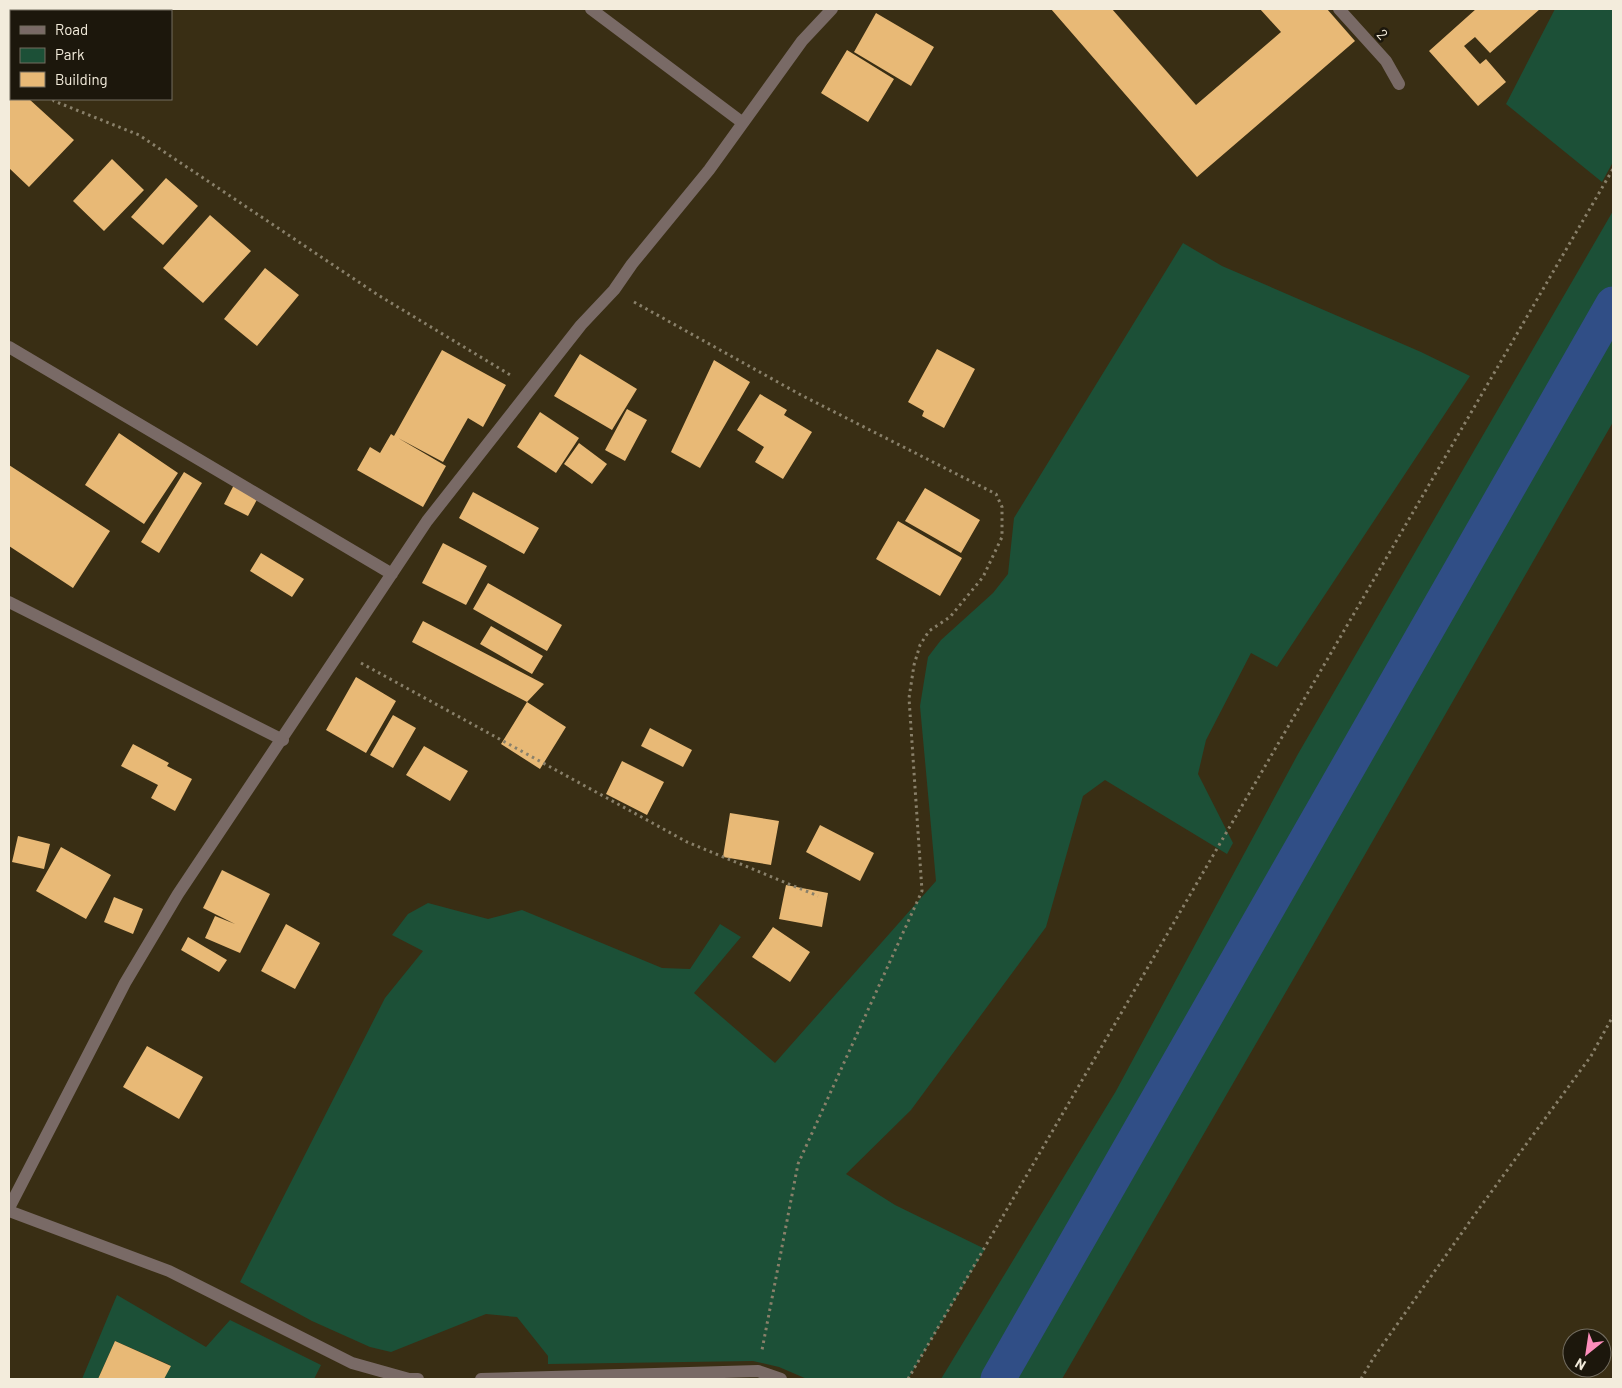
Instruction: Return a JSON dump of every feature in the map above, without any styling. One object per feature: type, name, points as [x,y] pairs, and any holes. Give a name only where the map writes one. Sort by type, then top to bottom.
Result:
[{"type":"street","points":[[591,9],[743,123]]},
{"type":"street","points":[[418,1379],[409,1379],[352,1363],[169,1271],[9,1209],[130,975],[178,894],[427,521],[581,325],[614,290],[632,264],[709,170],[802,41],[832,9]]},
{"type":"street","name":"2","points":[[1339,9],[1386,61],[1400,84]]},
{"type":"street","points":[[9,347],[392,574]]},
{"type":"street","points":[[9,602],[282,740]]},
{"type":"street","points":[[481,1379],[758,1371],[781,1379]]},
{"type":"path","points":[[54,100],[139,135],[378,295],[531,388]]},
{"type":"path","points":[[908,1379],[1613,168]]},
{"type":"path","points":[[614,290],[801,395],[996,494],[1002,507],[1002,538],[983,577],[950,617],[929,631],[920,645],[914,665],[909,698],[922,891],[798,1164],[758,1371]]},
{"type":"path","points":[[340,652],[687,842],[818,896]]},
{"type":"path","points":[[1360,1379],[1478,1210],[1591,1056],[1613,1016]]},
{"type":"green space","points":[[1555,9],[1613,9],[1613,162],[1602,182],[1506,104]]},
{"type":"green space","points":[[1613,211],[1613,422],[1309,952],[1062,1379],[941,1379],[1116,1091],[1298,754]]},
{"type":"green space","points":[[1183,243],[1222,266],[1421,352],[1470,376],[1277,667],[1251,653],[1206,740],[1198,774],[1233,843],[1227,854],[1105,780],[1083,796],[1046,927],[911,1110],[846,1174],[895,1205],[985,1249],[908,1379],[807,1379],[779,1367],[753,1361],[548,1364],[548,1356],[517,1317],[486,1314],[391,1352],[370,1347],[312,1321],[240,1282],[385,998],[423,951],[392,935],[408,914],[428,903],[488,919],[522,910],[662,968],[690,969],[720,924],[741,937],[694,993],[775,1063],[936,881],[920,706],[928,657],[941,640],[993,593],[1008,574],[1014,518]]},
{"type":"green space","points":[[117,1295],[206,1347],[230,1320],[321,1365],[314,1379],[164,1379],[170,1365],[115,1341],[98,1379],[82,1379]]},
{"type":"building","points":[[1051,9],[1112,9],[1196,105],[1281,32],[1260,9],[1327,9],[1355,41],[1197,177]]},
{"type":"building","points":[[1476,9],[1540,9],[1490,53],[1475,37],[1464,46],[1480,64],[1486,59],[1506,82],[1478,106],[1429,51]]},
{"type":"building","points":[[876,13],[934,47],[911,86],[854,52]]},
{"type":"building","points":[[847,50],[894,79],[868,122],[821,93]]},
{"type":"building","points":[[9,100],[30,100],[74,140],[29,187],[9,168]]},
{"type":"building","points":[[112,159],[144,190],[104,231],[73,201]]},
{"type":"building","points":[[166,178],[198,206],[163,245],[131,217]]},
{"type":"building","points":[[210,215],[251,251],[203,303],[163,268]]},
{"type":"building","points":[[265,268],[299,295],[257,346],[224,319]]},
{"type":"building","points":[[937,349],[975,369],[944,428],[922,416],[924,411],[908,402]]},
{"type":"building","points":[[442,350],[506,385],[483,427],[468,418],[443,462],[398,438],[446,466],[423,507],[357,470],[370,447],[380,453],[391,434],[394,436]]},
{"type":"building","points":[[580,354],[637,389],[612,430],[554,396]]},
{"type":"building","points":[[714,360],[750,382],[700,468],[671,452]]},
{"type":"building","points":[[760,394],[787,410],[784,415],[812,432],[783,479],[755,462],[764,447],[737,430]]},
{"type":"building","points":[[627,409],[647,420],[625,461],[605,450]]},
{"type":"building","points":[[540,412],[579,438],[556,473],[517,447]]},
{"type":"building","points":[[119,433],[178,473],[144,524],[85,485]]},
{"type":"building","points":[[579,443],[607,464],[592,484],[564,464]]},
{"type":"building","points":[[9,465],[110,531],[73,588],[9,546]]},
{"type":"building","points":[[184,472],[202,483],[159,553],[141,542]]},
{"type":"building","points":[[235,483],[259,496],[248,516],[224,504]]},
{"type":"building","points":[[925,488],[980,520],[961,553],[905,521]]},
{"type":"building","points":[[473,492],[539,528],[524,554],[459,518]]},
{"type":"building","points":[[898,521],[962,558],[940,596],[876,559]]},
{"type":"building","points":[[443,543],[487,566],[466,605],[422,583]]},
{"type":"building","points":[[261,553],[304,579],[292,597],[250,571]]},
{"type":"building","points":[[488,583],[562,625],[547,651],[473,609]]},
{"type":"building","points":[[423,621],[544,684],[527,702],[412,642]]},
{"type":"building","points":[[491,626],[543,656],[532,674],[480,644]]},
{"type":"building","points":[[356,677],[396,701],[366,753],[326,730]]},
{"type":"building","points":[[527,702],[566,727],[540,769],[501,744]]},
{"type":"building","points":[[393,715],[416,728],[393,768],[370,755]]},
{"type":"building","points":[[650,728],[692,750],[683,767],[641,746]]},
{"type":"building","points":[[133,744],[169,763],[167,766],[192,779],[175,811],[151,798],[158,785],[121,766]]},
{"type":"building","points":[[424,746],[468,771],[450,801],[406,775]]},
{"type":"building","points":[[622,761],[664,782],[647,815],[606,794]]},
{"type":"building","points":[[730,813],[779,821],[771,865],[723,857]]},
{"type":"building","points":[[820,825],[874,853],[860,881],[806,852]]},
{"type":"building","points":[[18,836],[50,844],[44,869],[12,862]]},
{"type":"building","points":[[61,847],[111,875],[86,919],[36,891]]},
{"type":"building","points":[[222,870],[270,894],[240,953],[205,938],[215,916],[235,924],[203,908]]},
{"type":"building","points":[[786,885],[828,893],[822,927],[779,919]]},
{"type":"building","points":[[114,897],[143,909],[133,934],[104,922]]},
{"type":"building","points":[[286,924],[320,943],[295,989],[261,971]]},
{"type":"building","points":[[773,927],[810,952],[790,982],[752,957]]},
{"type":"building","points":[[188,937],[227,960],[219,972],[181,950]]},
{"type":"building","points":[[147,1046],[203,1077],[179,1119],[123,1087]]},
{"type":"building","points":[[115,1341],[171,1366],[164,1379],[98,1379]]},
{"type":"waterway","points":[[998,1379],[1613,304]]}]
